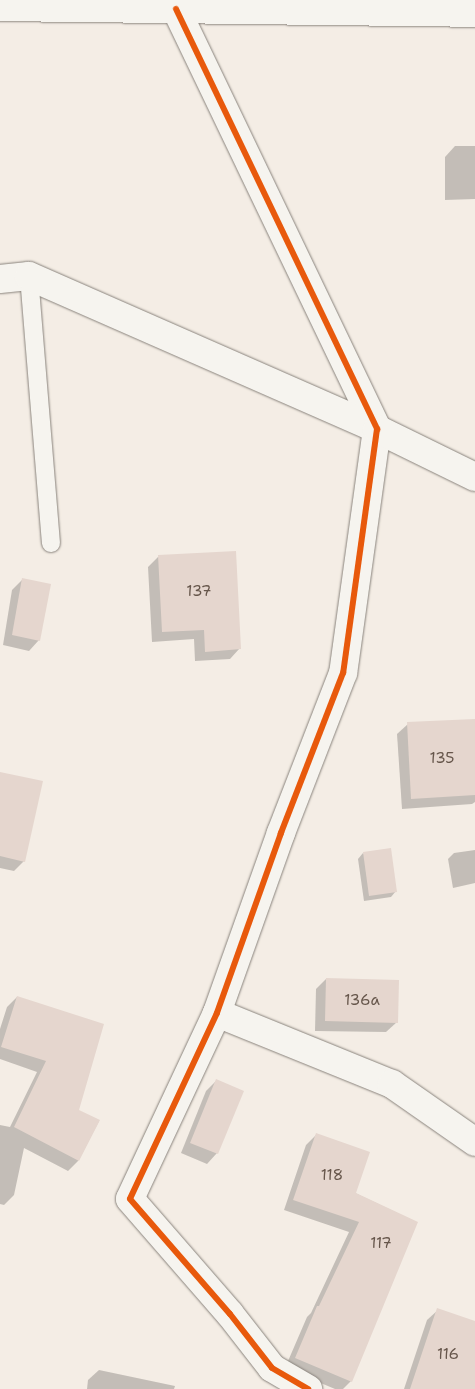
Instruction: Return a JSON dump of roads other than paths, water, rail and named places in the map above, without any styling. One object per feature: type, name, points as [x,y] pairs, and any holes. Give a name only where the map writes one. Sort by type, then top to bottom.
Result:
[{"type":"street","points":[[0,7],[475,13]]},
{"type":"street","points":[[176,9],[376,429],[343,673],[280,833],[217,1013],[130,1199],[230,1314],[272,1368],[308,1389]]},
{"type":"street","points":[[0,279],[29,276],[376,429],[475,477]]},
{"type":"street","points":[[217,1013],[392,1084],[475,1142]]},
{"type":"lane","points":[[29,276],[52,543]]}]
